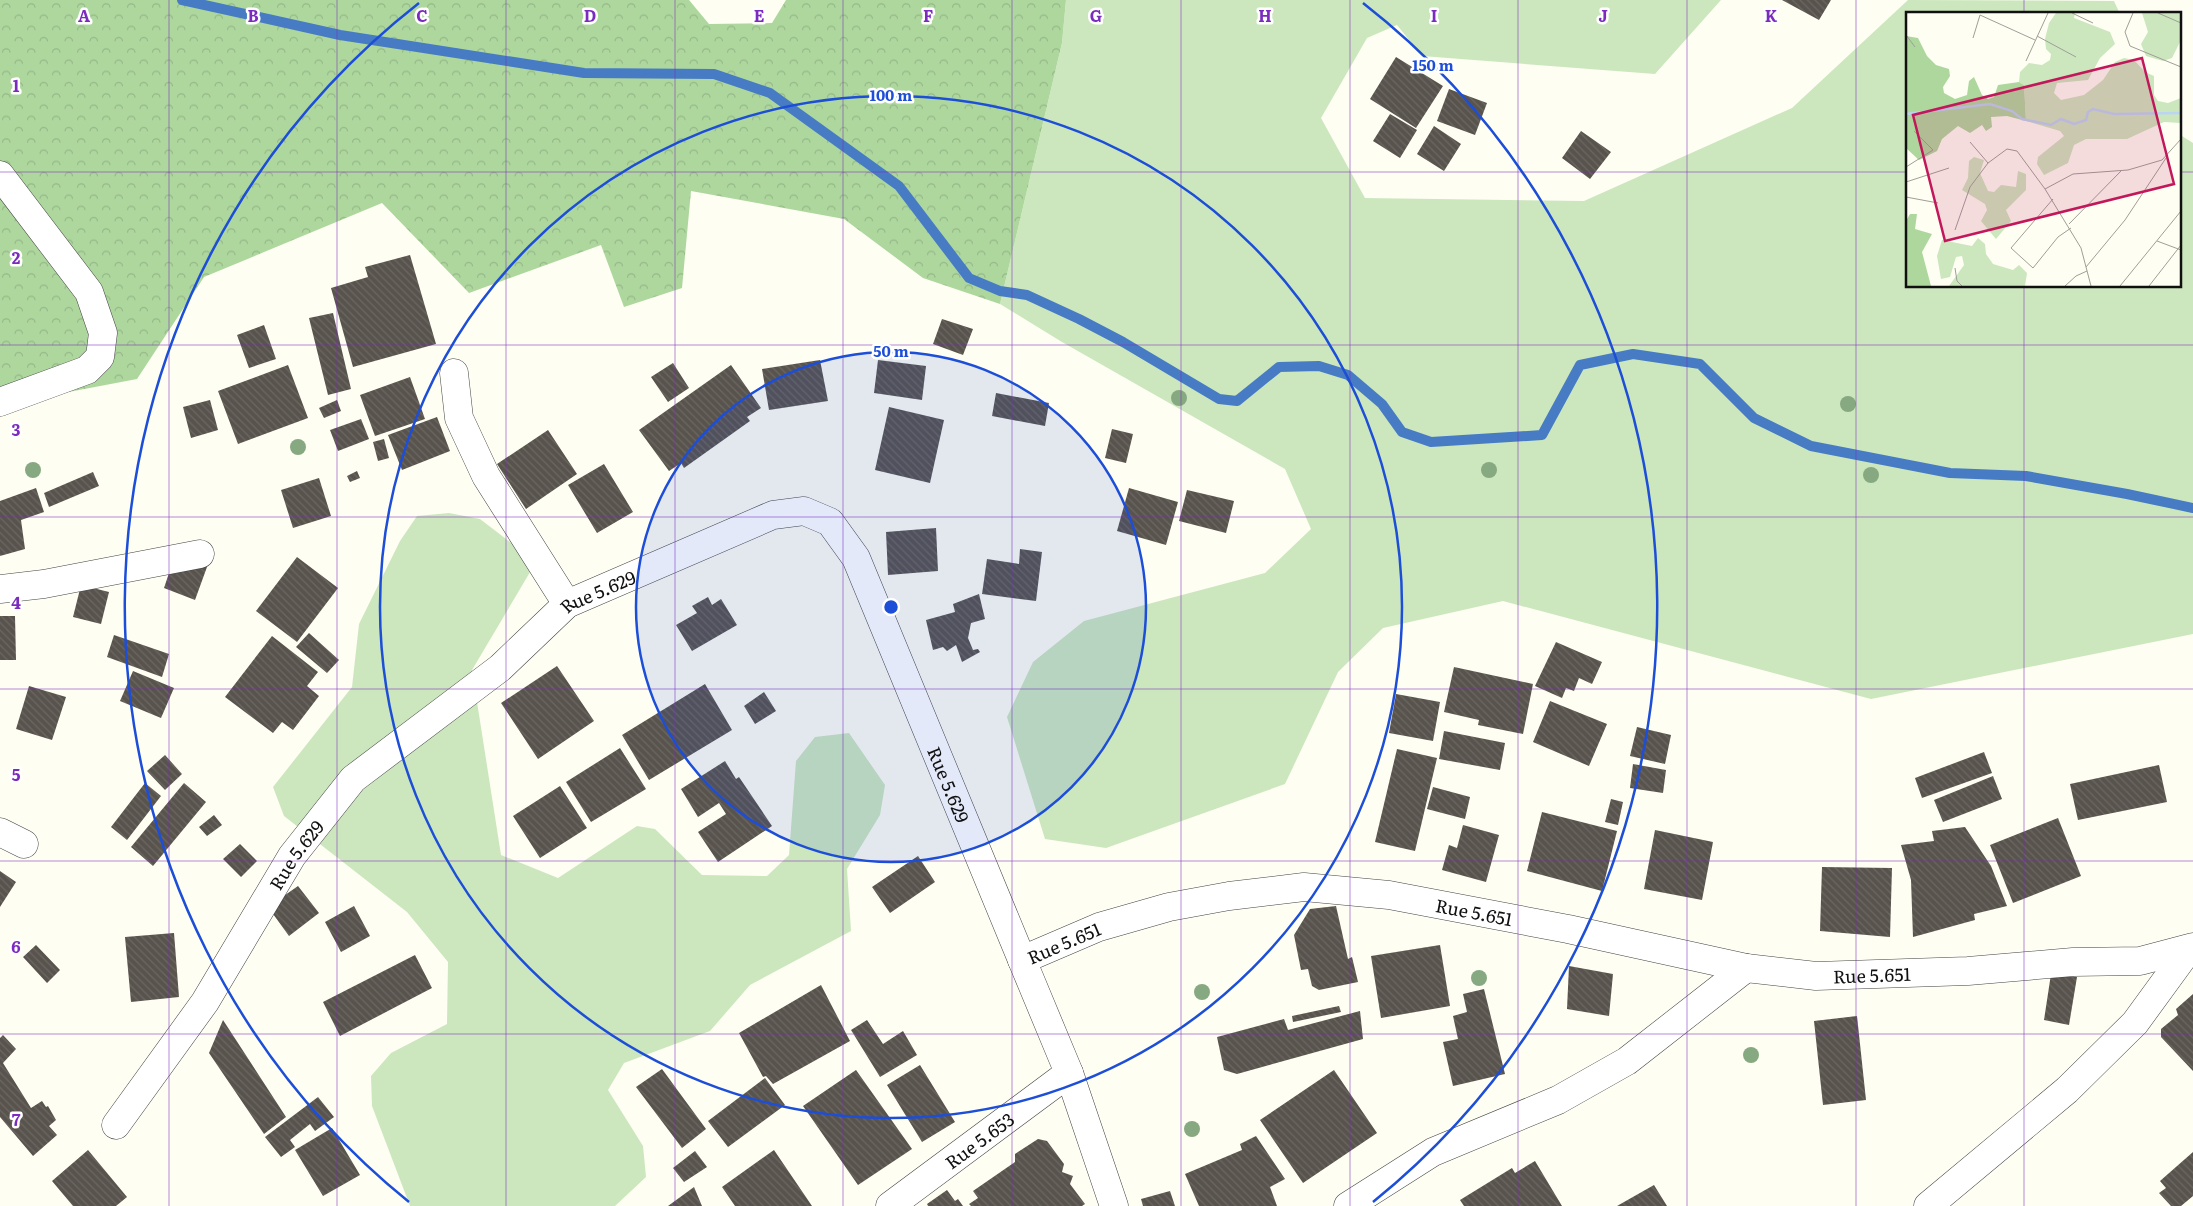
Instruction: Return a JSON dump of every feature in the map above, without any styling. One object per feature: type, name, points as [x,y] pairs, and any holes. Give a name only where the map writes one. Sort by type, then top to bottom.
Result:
[{"type":"street","points":[[0,175],[89,292],[103,333],[100,357],[86,370],[0,402]]},
{"type":"street","points":[[454,373],[459,418],[486,476],[566,604]]},
{"type":"street","name":"Rue 5.629","points":[[116,1126],[205,1002],[292,856],[354,779],[500,668],[566,604],[773,515],[804,510],[830,522],[856,558],[1022,960]]},
{"type":"street","points":[[0,589],[44,584],[200,554]]},
{"type":"street","points":[[0,832],[24,844]]},
{"type":"street","name":"Rue 5.651","points":[[1114,1206],[1069,1073],[1022,960],[1099,927],[1169,907],[1229,896],[1304,887],[1398,897],[1568,929],[1746,968],[1816,976],[1968,971],[2073,962],[2140,961],[2191,948]]},
{"type":"street","points":[[1928,1206],[2067,1090],[2135,1023],[2191,948]]},
{"type":"street","points":[[1348,1206],[1433,1152],[1558,1100],[1627,1061],[1746,968]]},
{"type":"street","name":"Rue 5.653","points":[[890,1206],[1069,1073]]},
{"type":"green space","points":[[0,0],[689,0],[709,24],[772,23],[786,0],[1066,0],[1062,43],[1000,304],[923,278],[844,219],[691,191],[682,288],[624,307],[601,245],[469,293],[382,203],[204,277],[137,379],[0,405]]},
{"type":"green space","points":[[1066,0],[1721,0],[1655,74],[1422,56],[1397,25],[1367,38],[1321,118],[1365,198],[1584,201],[1792,108],[1908,0],[2114,1],[2119,12],[1906,12],[1906,288],[2180,288],[2180,133],[2193,143],[2193,634],[1871,699],[1503,601],[1383,628],[1338,672],[1285,784],[1106,848],[1045,839],[1007,717],[1033,662],[1084,621],[1265,573],[1311,529],[1285,469],[1062,342],[1000,304],[1062,43]]},
{"type":"green space","points":[[449,513],[480,519],[536,562],[472,670],[501,855],[558,878],[637,826],[655,829],[702,875],[767,876],[789,855],[796,761],[815,737],[849,733],[885,785],[880,815],[847,869],[851,931],[750,985],[710,1031],[624,1063],[608,1090],[643,1146],[646,1177],[615,1206],[410,1206],[372,1106],[371,1076],[391,1053],[447,1024],[448,962],[407,912],[284,816],[273,787],[352,687],[359,624],[400,541],[417,516]]},
{"type":"building","points":[[1782,0],[1831,0],[1819,20]]},
{"type":"building","points":[[1396,57],[1443,86],[1416,128],[1370,99]]},
{"type":"building","points":[[1449,89],[1487,103],[1475,135],[1437,121]]},
{"type":"building","points":[[1390,114],[1417,130],[1400,158],[1373,141]]},
{"type":"building","points":[[1434,126],[1461,144],[1444,171],[1417,154]]},
{"type":"building","points":[[1581,131],[1611,152],[1590,179],[1562,158]]},
{"type":"building","points":[[410,255],[436,344],[353,367],[331,288],[368,277],[365,267]]},
{"type":"building","points":[[333,313],[351,389],[328,395],[309,318]]},
{"type":"building","points":[[942,319],[973,329],[963,355],[933,344]]},
{"type":"building","points":[[264,325],[276,359],[249,368],[237,335]]},
{"type":"building","points":[[820,360],[828,401],[769,410],[762,369]]},
{"type":"building","points":[[878,360],[926,366],[922,400],[874,393]]},
{"type":"building","points":[[673,363],[689,388],[668,402],[651,377]]},
{"type":"building","points":[[288,365],[308,418],[238,444],[218,391]]},
{"type":"building","points":[[731,365],[761,408],[747,417],[750,421],[684,468],[681,463],[669,471],[639,430]]},
{"type":"building","points":[[410,377],[425,419],[375,436],[360,395]]},
{"type":"building","points":[[996,393],[1049,403],[1045,426],[992,416]]},
{"type":"building","points":[[210,400],[218,430],[191,438],[183,407]]},
{"type":"building","points":[[337,400],[341,411],[324,418],[319,408]]},
{"type":"building","points":[[889,407],[944,420],[930,483],[875,470]]},
{"type":"building","points":[[437,417],[450,451],[402,470],[388,435]]},
{"type":"building","points":[[361,419],[369,439],[338,451],[330,430]]},
{"type":"building","points":[[1112,429],[1133,434],[1126,463],[1105,458]]},
{"type":"building","points":[[548,430],[577,474],[526,509],[497,464]]},
{"type":"building","points":[[384,439],[389,458],[378,461],[373,442]]},
{"type":"building","points":[[604,464],[633,512],[597,533],[568,485]]},
{"type":"building","points":[[357,471],[360,478],[350,482],[347,476]]},
{"type":"building","points":[[93,472],[99,486],[49,507],[44,493]]},
{"type":"building","points":[[319,478],[331,516],[293,528],[281,490]]},
{"type":"building","points":[[36,488],[44,512],[21,520],[25,549],[0,556],[0,501]]},
{"type":"building","points":[[1129,488],[1178,502],[1166,545],[1117,531]]},
{"type":"building","points":[[1187,490],[1234,501],[1226,533],[1179,521]]},
{"type":"building","points":[[936,528],[938,571],[888,575],[886,532]]},
{"type":"building","points":[[1020,549],[1042,552],[1036,601],[982,594],[987,559],[1019,564]]},
{"type":"building","points":[[297,557],[338,588],[297,642],[256,611]]},
{"type":"building","points":[[187,560],[207,567],[195,600],[164,588],[171,567]]},
{"type":"building","points":[[81,585],[109,592],[101,624],[73,617]]},
{"type":"building","points":[[979,594],[985,619],[971,623],[968,638],[973,650],[978,649],[980,652],[962,662],[956,645],[947,651],[943,647],[933,650],[926,620],[955,612],[953,604]]},
{"type":"building","points":[[708,597],[712,605],[721,599],[737,625],[692,651],[676,625],[697,613],[692,606]]},
{"type":"building","points":[[0,616],[15,616],[16,660],[0,660]]},
{"type":"building","points":[[309,633],[339,660],[327,673],[296,647]]},
{"type":"building","points":[[114,635],[169,654],[162,677],[107,657]]},
{"type":"building","points":[[272,636],[318,672],[307,686],[319,696],[293,730],[282,722],[273,733],[225,697]]},
{"type":"building","points":[[1556,642],[1602,662],[1592,684],[1579,678],[1574,691],[1566,688],[1562,698],[1535,686]]},
{"type":"building","points":[[557,666],[594,721],[538,759],[501,703]]},
{"type":"building","points":[[1454,667],[1533,684],[1523,734],[1478,725],[1479,720],[1444,712]]},
{"type":"building","points":[[133,671],[174,688],[161,718],[120,701]]},
{"type":"building","points":[[705,684],[732,730],[649,780],[622,735]]},
{"type":"building","points":[[29,686],[66,697],[52,740],[16,729]]},
{"type":"building","points":[[764,692],[776,711],[755,724],[744,706]]},
{"type":"building","points":[[1396,694],[1440,702],[1433,741],[1389,733]]},
{"type":"building","points":[[1550,701],[1607,724],[1589,766],[1533,742]]},
{"type":"building","points":[[1637,727],[1671,735],[1665,764],[1630,756]]},
{"type":"building","points":[[1444,731],[1505,743],[1500,770],[1439,759]]},
{"type":"building","points":[[620,748],[646,789],[591,822],[566,782]]},
{"type":"building","points":[[1397,749],[1437,758],[1415,851],[1375,842]]},
{"type":"building","points":[[1984,752],[1992,773],[1922,798],[1915,778]]},
{"type":"building","points":[[165,755],[182,774],[165,790],[147,771]]},
{"type":"building","points":[[725,761],[736,779],[739,777],[772,826],[718,862],[698,832],[726,814],[719,803],[698,817],[681,789]]},
{"type":"building","points":[[1633,764],[1666,770],[1663,793],[1630,788]]},
{"type":"building","points":[[2159,765],[2167,802],[2078,820],[2070,784]]},
{"type":"building","points":[[1993,776],[2002,799],[1943,822],[1934,800]]},
{"type":"building","points":[[145,783],[161,796],[127,840],[111,827]]},
{"type":"building","points":[[184,783],[206,802],[153,866],[131,847]]},
{"type":"building","points":[[560,786],[587,828],[540,858],[513,816]]},
{"type":"building","points":[[1433,787],[1470,797],[1465,819],[1427,809]]},
{"type":"building","points":[[1611,799],[1623,802],[1618,825],[1605,822]]},
{"type":"building","points":[[1542,812],[1617,831],[1602,891],[1527,871]]},
{"type":"building","points":[[214,815],[222,825],[207,836],[199,827]]},
{"type":"building","points":[[2058,818],[2081,876],[2013,903],[1990,845]]},
{"type":"building","points":[[1463,825],[1499,835],[1486,882],[1442,870],[1449,845],[1457,848]]},
{"type":"building","points":[[1965,827],[1991,866],[2007,906],[1974,914],[1975,920],[1913,937],[1911,880],[1901,845],[1934,841],[1932,831]]},
{"type":"building","points":[[1655,830],[1713,842],[1702,900],[1644,889]]},
{"type":"building","points":[[240,844],[257,861],[241,877],[223,859]]},
{"type":"building","points":[[918,856],[935,882],[890,913],[872,887]]},
{"type":"building","points":[[1822,867],[1892,868],[1890,937],[1820,931]]},
{"type":"building","points":[[0,871],[16,882],[0,907]]},
{"type":"building","points":[[298,886],[319,913],[289,936],[268,907]]},
{"type":"building","points":[[354,906],[370,936],[341,952],[325,922]]},
{"type":"building","points":[[1336,906],[1348,959],[1352,957],[1358,982],[1319,990],[1312,986],[1308,969],[1301,970],[1294,935],[1310,909]]},
{"type":"building","points":[[174,933],[179,997],[131,1002],[125,937]]},
{"type":"building","points":[[36,945],[60,970],[47,983],[23,957]]},
{"type":"building","points":[[1440,945],[1450,1006],[1381,1018],[1371,956]]},
{"type":"building","points":[[415,955],[432,988],[340,1036],[323,1002]]},
{"type":"building","points":[[1569,966],[1613,974],[1609,1016],[1567,1009]]},
{"type":"building","points":[[2051,974],[2077,977],[2069,1025],[2044,1020]]},
{"type":"building","points":[[821,985],[850,1041],[773,1084],[766,1076],[763,1077],[739,1033]]},
{"type":"building","points":[[1484,989],[1505,1074],[1453,1086],[1443,1042],[1458,1039],[1453,1016],[1467,1012],[1463,994]]},
{"type":"building","points":[[2193,994],[2193,1071],[2161,1037],[2161,1029],[2178,1015],[2176,1009]]},
{"type":"building","points":[[1339,1006],[1341,1012],[1293,1022],[1292,1016]]},
{"type":"building","points":[[1360,1011],[1363,1039],[1237,1074],[1224,1070],[1217,1037],[1284,1019],[1288,1030]]},
{"type":"building","points":[[1857,1016],[1866,1100],[1823,1105],[1814,1021]]},
{"type":"building","points":[[223,1020],[286,1117],[264,1134],[209,1053]]},
{"type":"building","points":[[867,1020],[883,1044],[903,1031],[917,1055],[880,1077],[851,1030]]},
{"type":"building","points":[[3,1035],[16,1049],[3,1063],[31,1108],[42,1101],[46,1107],[48,1106],[56,1120],[49,1126],[57,1135],[33,1156],[0,1117],[0,1038]]},
{"type":"building","points":[[920,1065],[955,1122],[922,1142],[887,1085]]},
{"type":"building","points":[[662,1069],[706,1129],[682,1148],[636,1087]]},
{"type":"building","points":[[856,1070],[912,1149],[858,1185],[803,1106]]},
{"type":"building","points":[[1334,1070],[1377,1133],[1303,1183],[1260,1120]]},
{"type":"building","points":[[765,1078],[785,1105],[728,1147],[708,1121]]},
{"type":"building","points":[[318,1097],[334,1117],[315,1131],[310,1124],[290,1140],[295,1147],[281,1157],[265,1137]]},
{"type":"building","points":[[332,1128],[360,1175],[323,1196],[295,1150]]},
{"type":"building","points":[[1256,1136],[1285,1179],[1270,1187],[1277,1206],[1199,1206],[1185,1174],[1242,1150],[1240,1144]]},
{"type":"building","points":[[1038,1139],[1047,1141],[1064,1164],[1062,1172],[1073,1176],[1070,1184],[1085,1204],[1082,1206],[971,1206],[969,1204],[978,1198],[973,1191],[1015,1162],[1015,1154]]},
{"type":"building","points":[[88,1150],[127,1197],[116,1206],[73,1206],[52,1181]]},
{"type":"building","points":[[774,1150],[812,1206],[735,1206],[722,1187]]},
{"type":"building","points":[[695,1151],[707,1167],[684,1182],[673,1168]]},
{"type":"building","points":[[2193,1152],[2193,1196],[2181,1206],[2171,1206],[2159,1193],[2166,1188],[2160,1181]]},
{"type":"building","points":[[1535,1161],[1562,1206],[1464,1206],[1460,1200],[1512,1168],[1515,1173]]},
{"type":"building","points":[[1654,1185],[1667,1206],[1617,1206]]},
{"type":"building","points":[[694,1187],[702,1206],[668,1206]]},
{"type":"building","points":[[947,1190],[955,1201],[958,1199],[963,1206],[928,1206],[927,1204]]},
{"type":"building","points":[[1170,1191],[1175,1206],[1143,1206],[1141,1199]]},
{"type":"waterway","points":[[182,0],[340,35],[584,73],[714,74],[770,93],[899,186],[969,278],[1000,291],[1027,295],[1079,319],[1123,342],[1219,399],[1237,401],[1279,367],[1319,366],[1348,375],[1382,404],[1402,432],[1431,442],[1542,435],[1580,365],[1633,354],[1700,364],[1754,418],[1811,446],[1950,473],[2026,476],[2193,508]]}]
